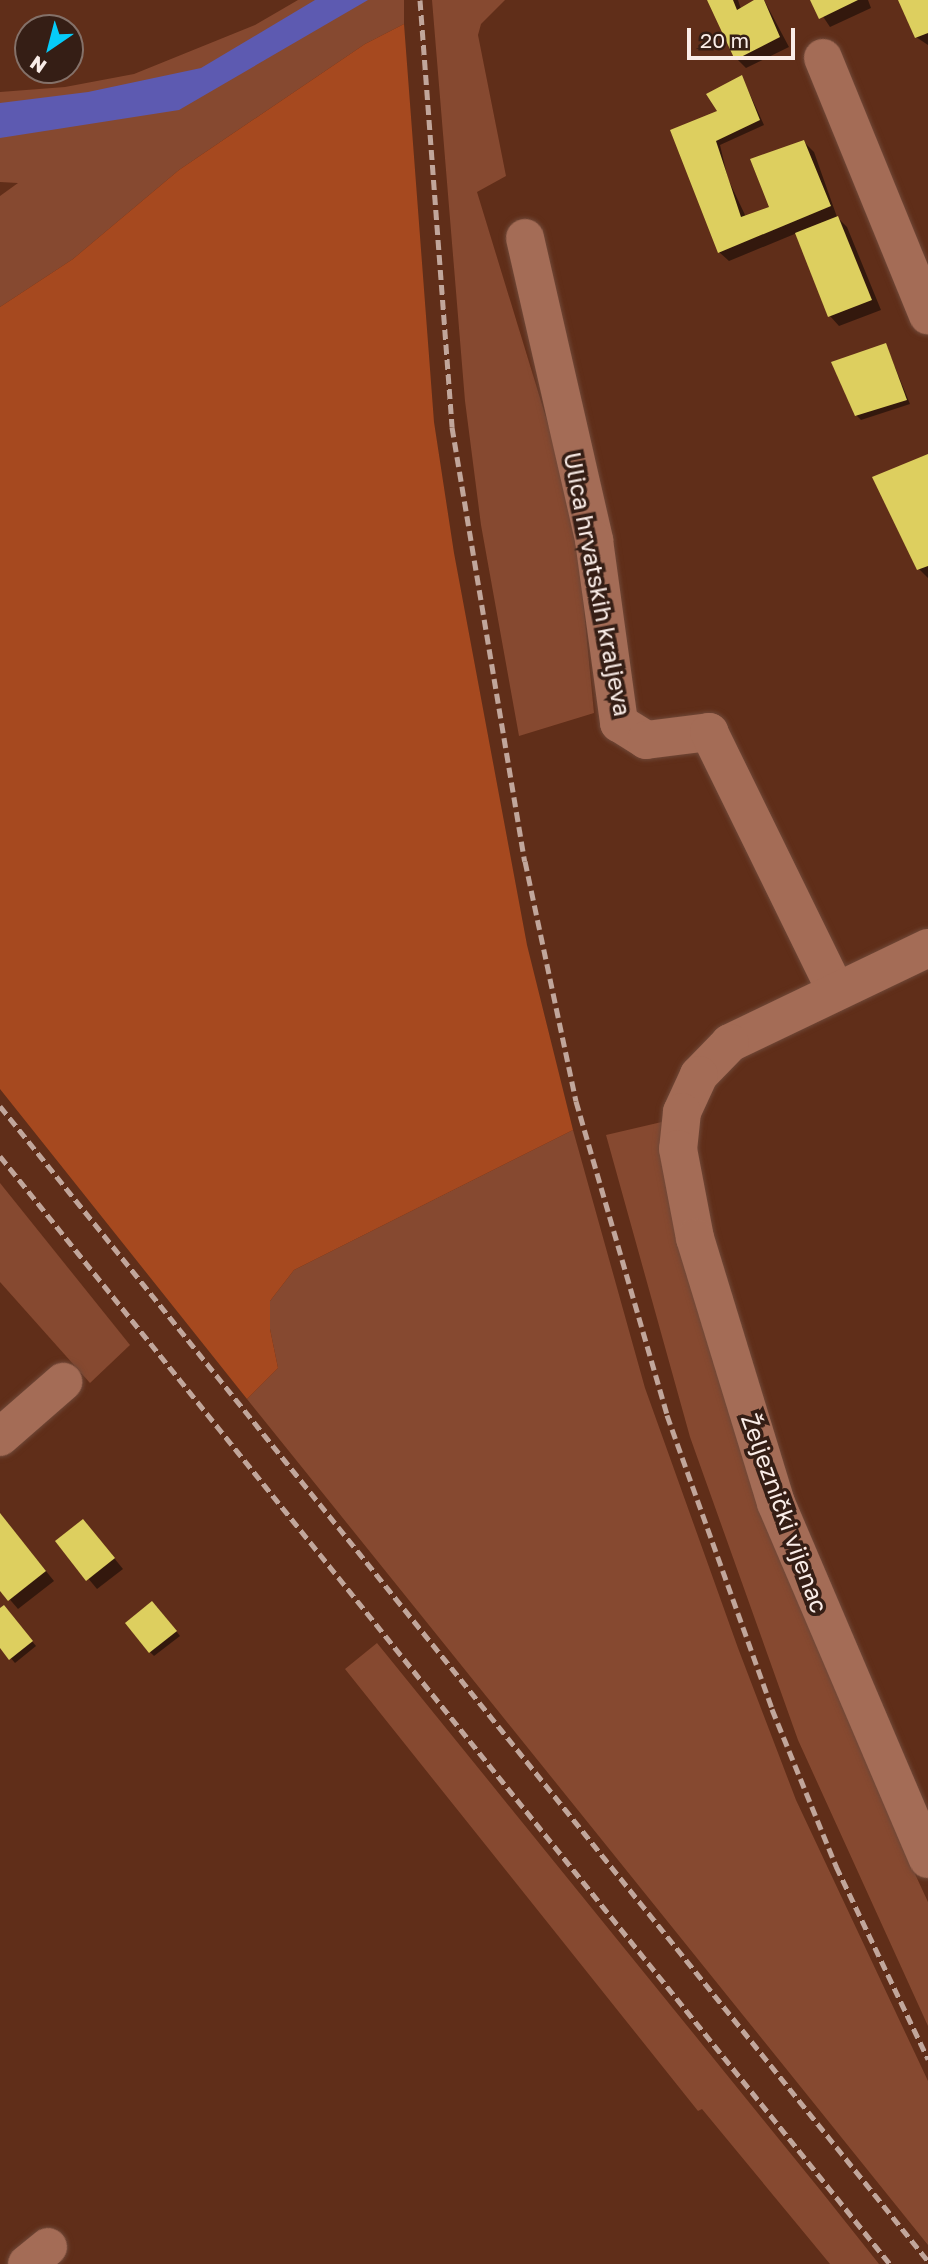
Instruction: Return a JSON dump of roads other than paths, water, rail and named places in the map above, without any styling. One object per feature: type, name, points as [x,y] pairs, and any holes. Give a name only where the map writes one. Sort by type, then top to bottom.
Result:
[{"type":"street","points":[[823,58],[928,315]]},
{"type":"street","name":"Ulica hrvatskih kraljeva","points":[[525,238],[594,540],[619,723],[646,740],[709,733],[836,990]]},
{"type":"street","points":[[836,990],[928,948]]},
{"type":"street","name":"Željeznički vijenac","points":[[836,990],[730,1043],[699,1075],[682,1112],[678,1149],[695,1238],[776,1503],[926,1850]]},
{"type":"street","points":[[0,1437],[63,1382]]},
{"type":"railway","points":[[420,0],[452,427],[525,861],[576,1101],[667,1415],[772,1709],[836,1866],[928,2059]]},
{"type":"railway","points":[[0,1106],[928,2261]]},
{"type":"railway","points":[[0,1156],[890,2264]]}]
